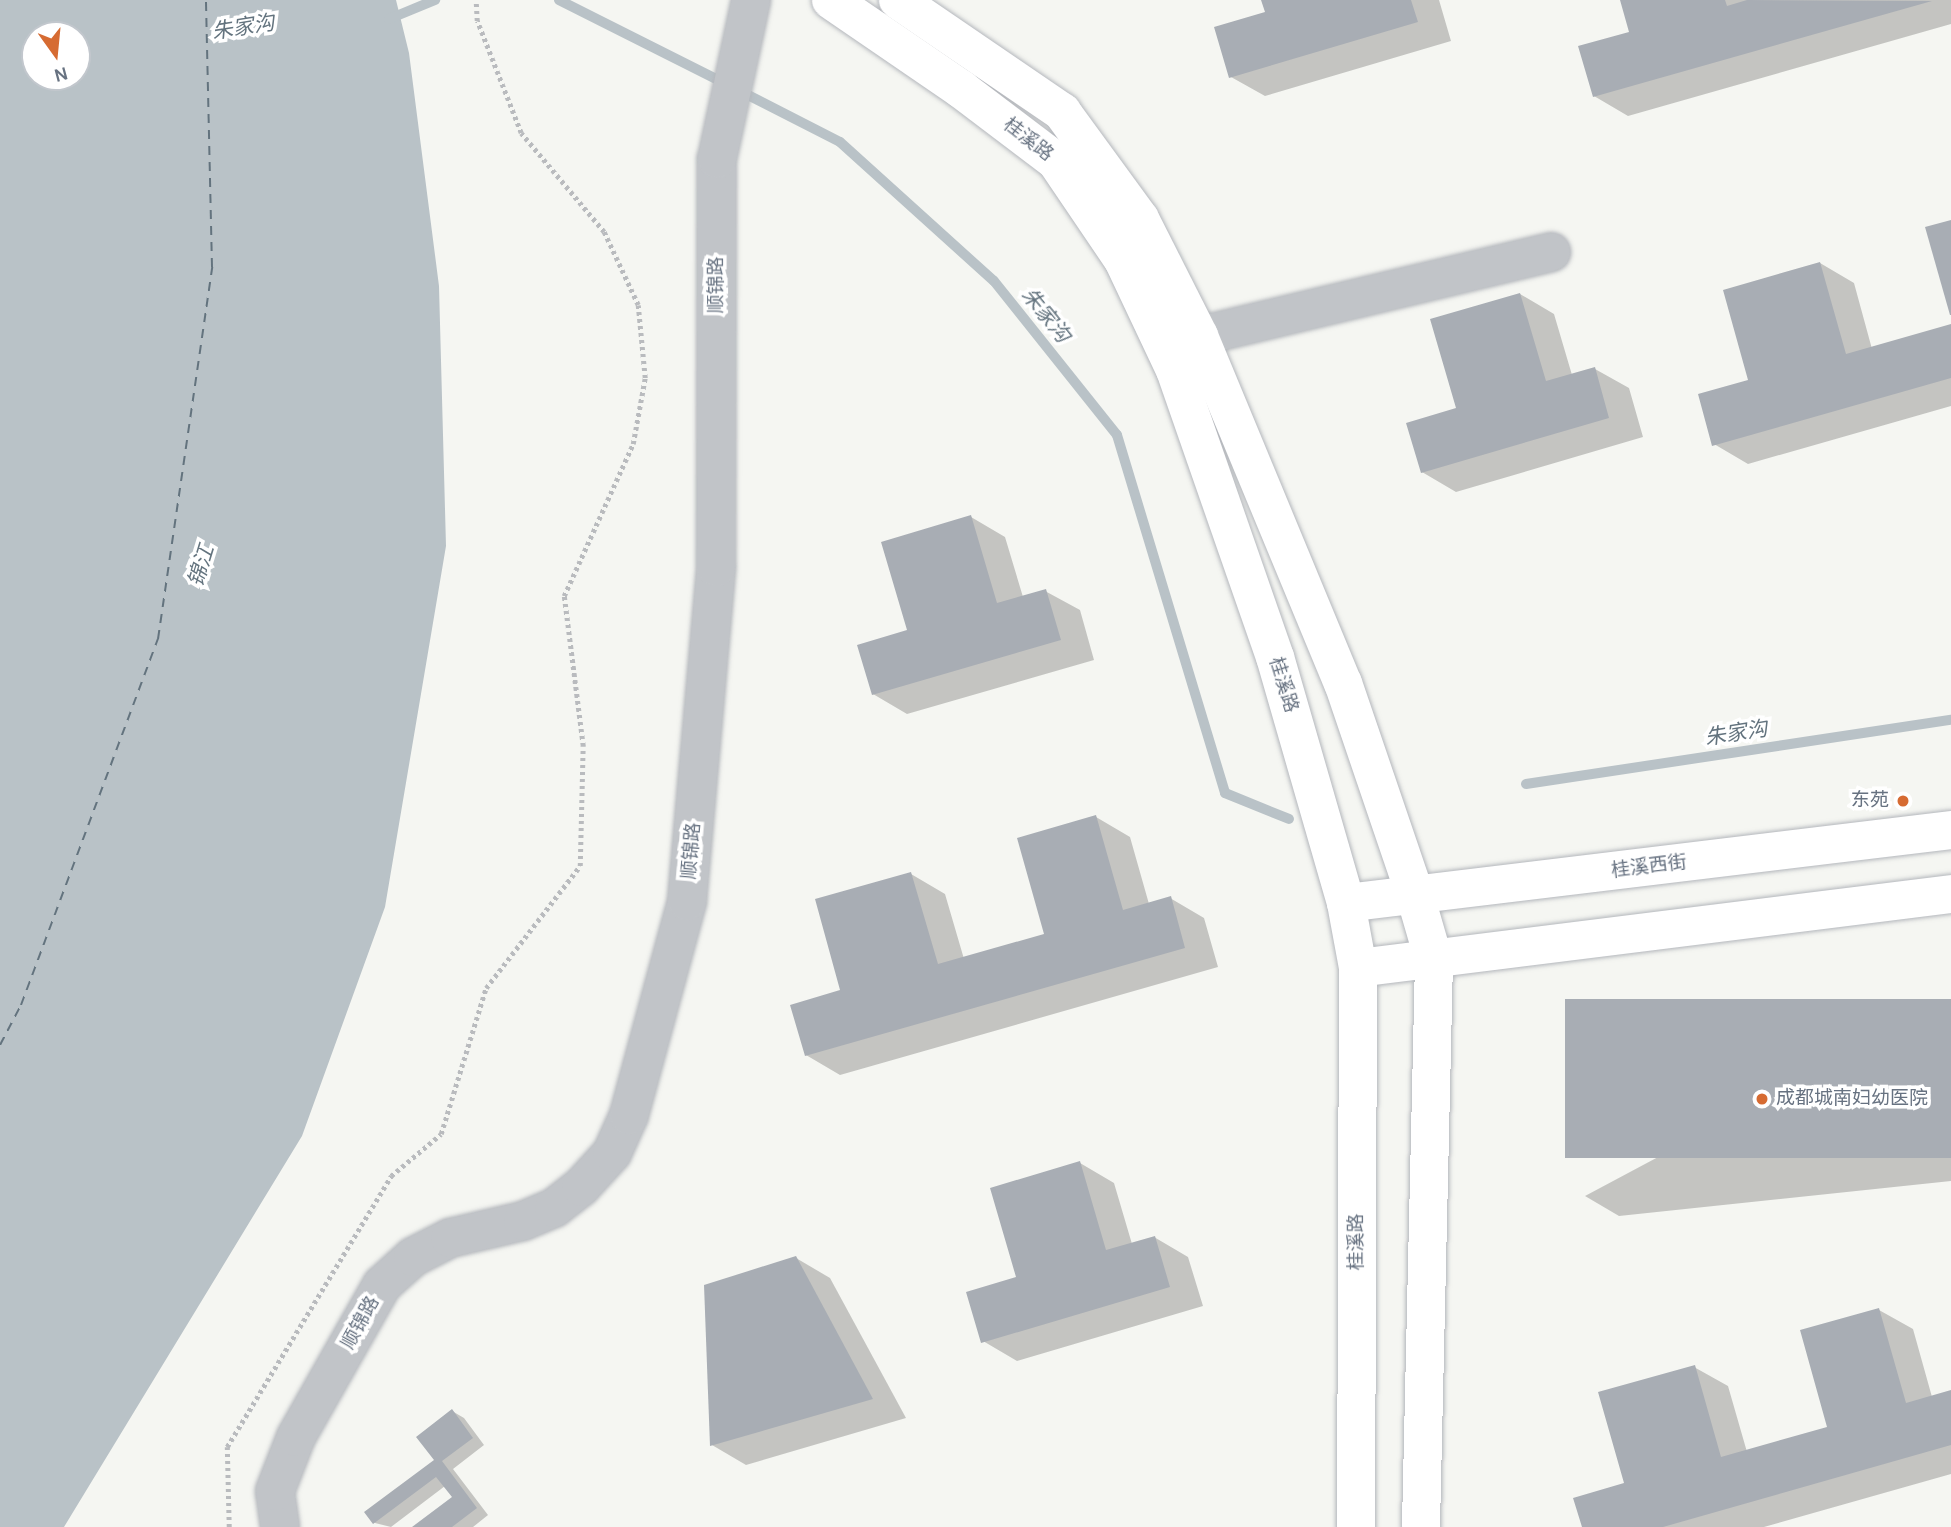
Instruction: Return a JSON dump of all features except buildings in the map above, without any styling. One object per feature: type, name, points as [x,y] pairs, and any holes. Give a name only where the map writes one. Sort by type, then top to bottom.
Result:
[{"type":"main road","name":"桂溪路","points":[[831,0],[961,89],[1056,161],[1123,260],[1175,370],[1257,605],[1346,903],[1358,968],[1356,1527]]},
{"type":"main road","name":"桂溪路","points":[[898,0],[1062,112],[1140,219],[1199,336],[1343,683],[1415,895],[1434,961],[1421,1527]]},
{"type":"main road","name":"桂溪西街","points":[[1346,903],[1951,830]]},
{"type":"main road","points":[[1358,968],[1434,961],[1951,894]]},
{"type":"street","name":"顺锦路","points":[[280,1527],[275,1491],[296,1437],[382,1285],[412,1257],[450,1238],[523,1220],[555,1208],[581,1187],[612,1153],[629,1115],[687,901],[716,567],[717,159],[751,0]]},
{"type":"street","points":[[1199,336],[1552,252]]},
{"type":"path","points":[[229,1527],[227,1447],[391,1176],[441,1135],[486,988],[580,866],[583,746],[564,596],[633,444],[645,378],[638,305],[604,232],[521,133],[477,21],[476,0]]},
{"type":"water","name":"锦江","points":[[0,0],[396,0],[409,53],[439,286],[446,546],[385,907],[302,1136],[64,1527],[0,1527]]},
{"type":"waterway","name":"朱家沟","points":[[389,19],[435,0]]},
{"type":"waterway","name":"朱家沟","points":[[559,0],[726,84]]},
{"type":"waterway","name":"朱家沟","points":[[740,91],[840,142],[994,281],[1117,435],[1225,793],[1289,819]]},
{"type":"waterway","name":"朱家沟","points":[[1526,784],[1951,720]]},
{"type":"ferry route","points":[[0,1045],[21,1005],[158,639],[212,267],[206,0]]},
{"type":"place","name":"东苑","points":[[1903,801]]},
{"type":"place","name":"成都城南妇幼医院","points":[[1762,1099]]}]
